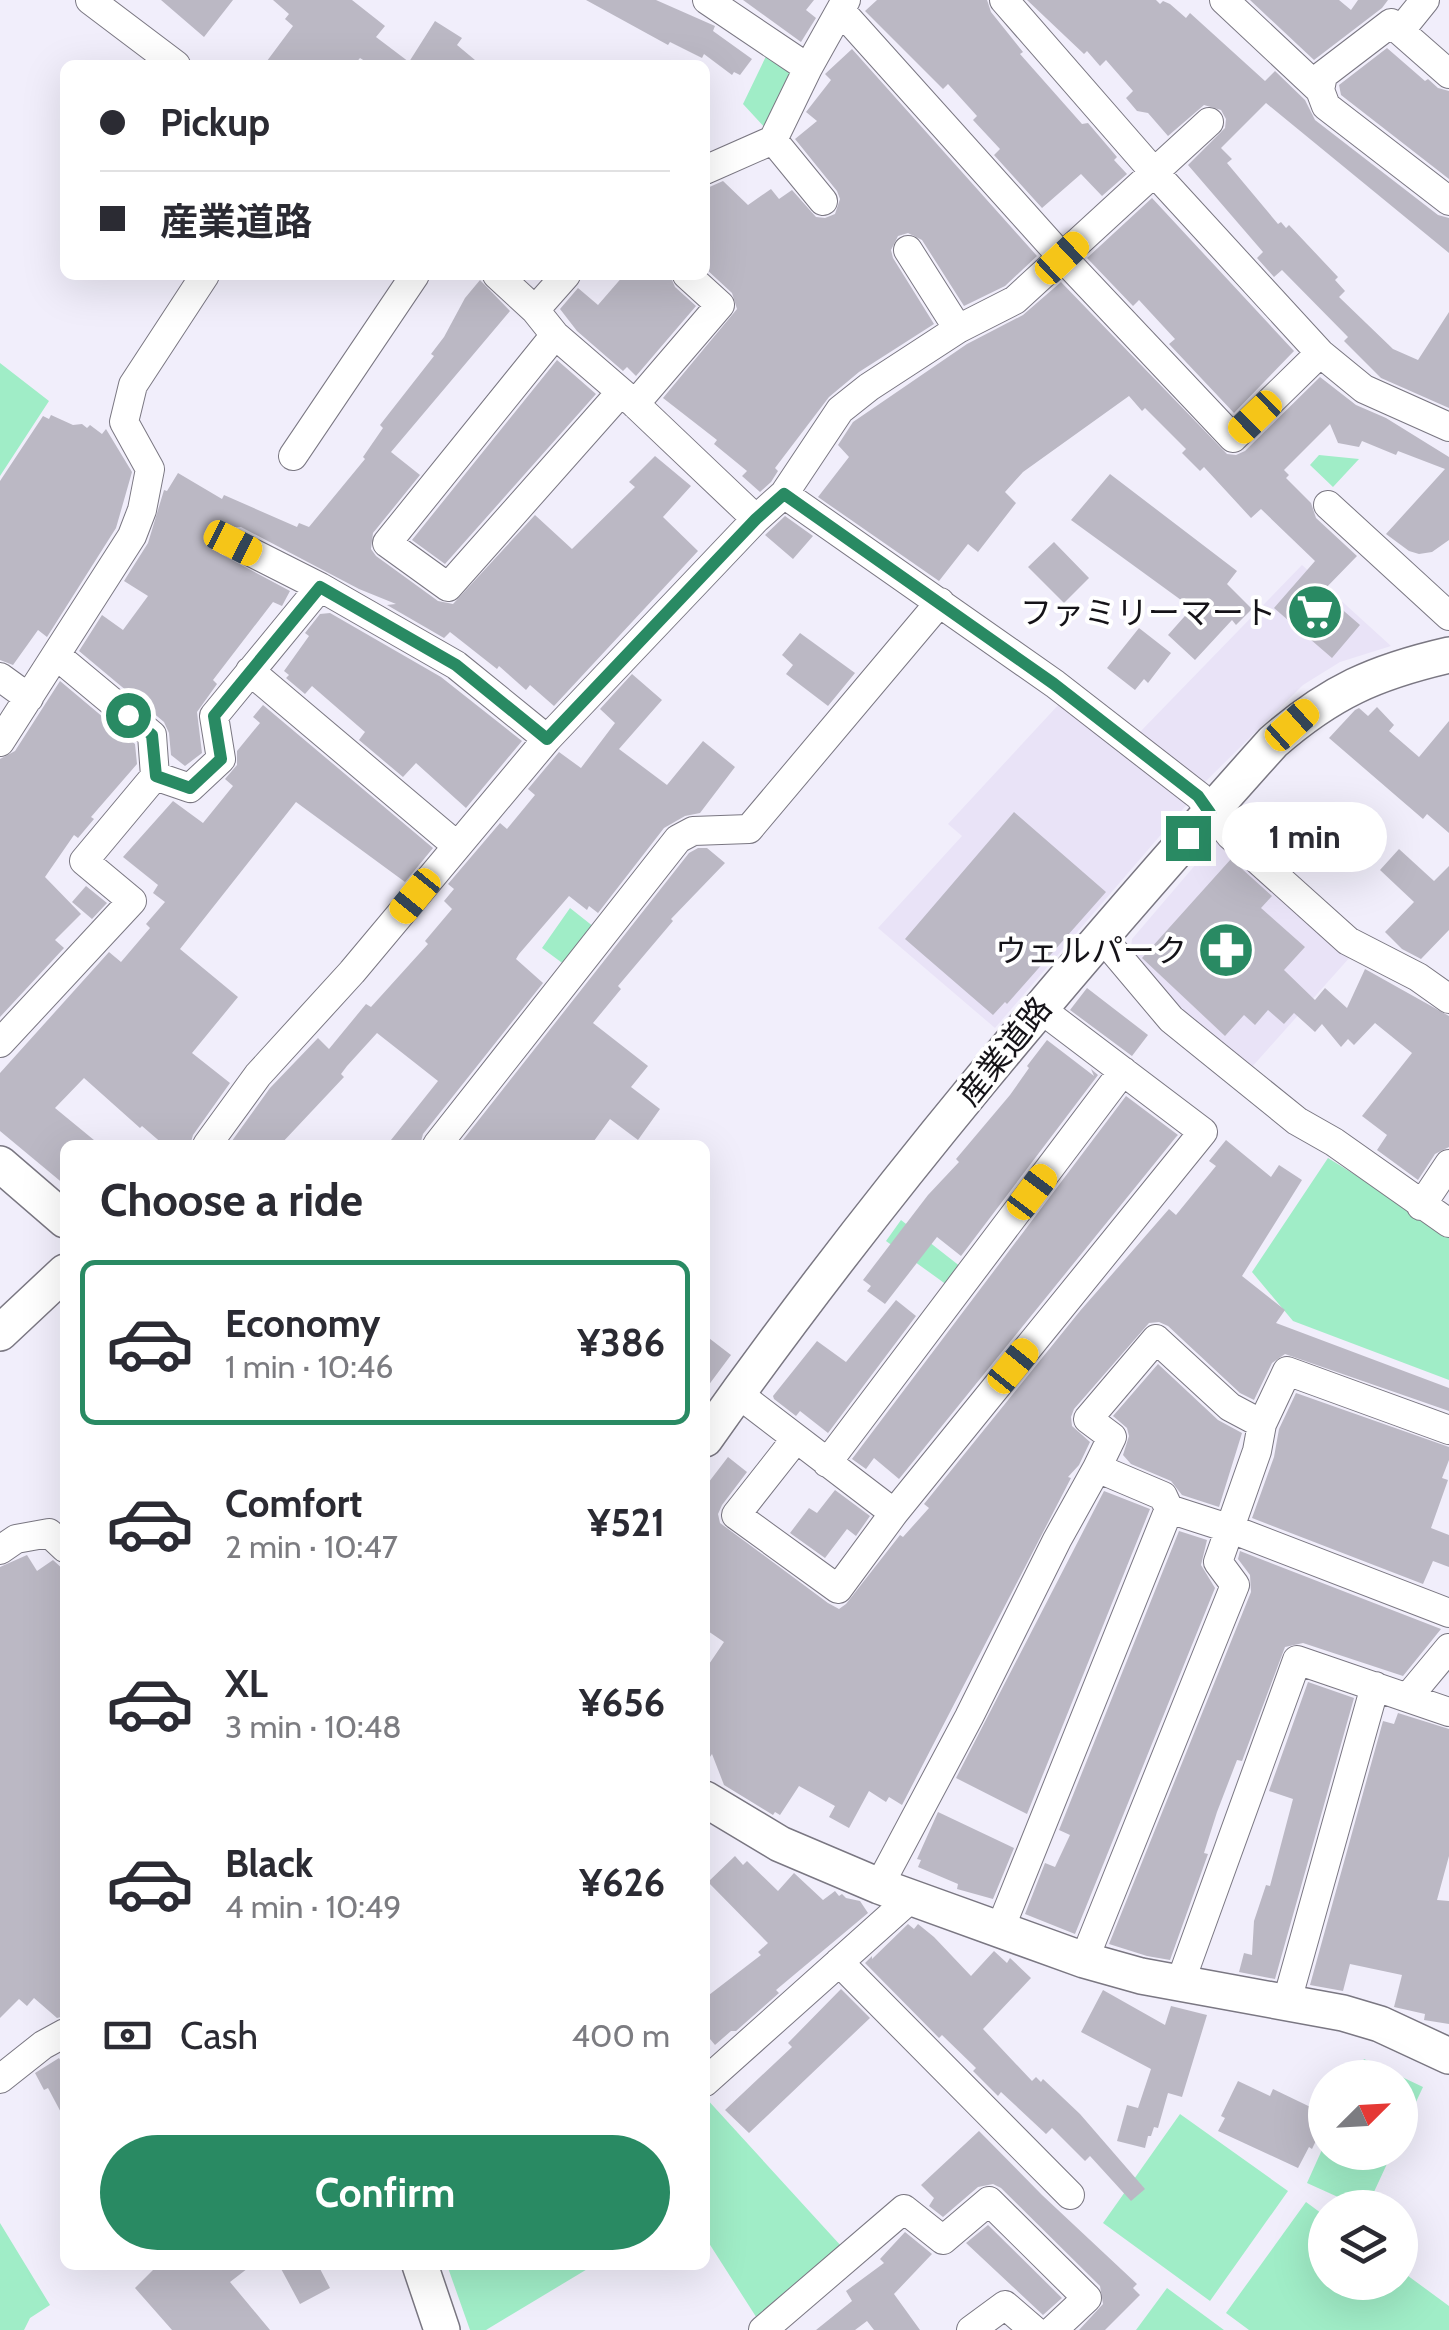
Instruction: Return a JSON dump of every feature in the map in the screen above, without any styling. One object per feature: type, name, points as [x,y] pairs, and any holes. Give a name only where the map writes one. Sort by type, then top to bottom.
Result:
[{"type":"street","points":[[90,0],[169,60]]},
{"type":"street","points":[[707,0],[808,68]]},
{"type":"street","points":[[1004,0],[1154,172],[1320,352],[1364,389],[1449,427]]},
{"type":"street","points":[[1224,0],[1320,90],[1326,106],[1449,201]]},
{"type":"street","points":[[1400,31],[1425,0]]},
{"type":"street","points":[[710,168],[774,140],[808,68],[844,6],[1062,258],[1233,438],[1320,352]]},
{"type":"street","points":[[1320,90],[1323,75],[1392,23],[1449,74]]},
{"type":"street","points":[[211,1140],[258,1075],[352,972],[547,739],[784,494],[840,410],[958,329],[1015,300],[1209,122]]},
{"type":"street","points":[[774,140],[823,201]]},
{"type":"street","points":[[908,250],[958,329]]},
{"type":"street","points":[[0,742],[132,536],[150,469],[124,422],[132,385],[202,280]]},
{"type":"street","points":[[292,456],[412,280]]},
{"type":"street","points":[[502,280],[535,310],[554,336],[627,398],[756,519]]},
{"type":"street","points":[[535,310],[562,280]]},
{"type":"street","points":[[554,336],[387,543],[448,587],[720,304],[693,280]]},
{"type":"street","points":[[784,494],[1054,684],[1184,784],[1230,835],[1348,941],[1418,976],[1449,999]]},
{"type":"street","points":[[1328,505],[1449,616]]},
{"type":"street","points":[[233,543],[320,587],[456,665],[547,739]]},
{"type":"street","points":[[156,776],[190,788],[221,759],[214,716],[320,587]]},
{"type":"street","points":[[441,1140],[678,839],[693,831],[749,829],[940,602]]},
{"type":"street","name":"産業道路","points":[[710,1432],[1038,1008],[1274,742],[1311,708],[1356,683],[1449,655]]},
{"type":"street","points":[[0,1043],[132,901],[84,860],[156,776],[152,735],[57,656]]},
{"type":"street","points":[[250,671],[456,844]]},
{"type":"street","points":[[0,677],[29,698]]},
{"type":"street","points":[[1102,936],[1170,1019],[1297,1121],[1334,1142],[1449,1223]]},
{"type":"street","points":[[795,1440],[736,1515],[838,1588],[894,1513],[1203,1132],[1038,1008]]},
{"type":"street","points":[[826,1463],[1122,1070]]},
{"type":"street","points":[[0,1164],[60,1216]]},
{"type":"street","points":[[1421,1206],[1449,1164]]},
{"type":"street","points":[[0,1333],[12,1326],[60,1277]]},
{"type":"street","points":[[710,2078],[839,1962],[895,1892],[969,1717],[1112,1437],[1088,1419],[1156,1340],[1230,1407],[1262,1424]]},
{"type":"street","points":[[1084,1960],[1235,1584],[1218,1562],[1257,1451],[1262,1424],[1287,1371],[1449,1430]]},
{"type":"street","points":[[737,1393],[894,1513]]},
{"type":"street","points":[[1097,1468],[1163,1496],[1169,1509],[1449,1613]]},
{"type":"street","points":[[1000,1930],[1169,1509]]},
{"type":"street","points":[[0,1550],[16,1540],[49,1533],[60,1543]]},
{"type":"street","points":[[1409,1696],[1449,1648]]},
{"type":"street","points":[[1180,1983],[1297,1660],[1449,1712]]},
{"type":"street","points":[[1287,2000],[1375,1686]]},
{"type":"street","points":[[710,1801],[780,1844],[895,1892],[1084,1960],[1180,1983],[1287,2000],[1380,2024],[1449,2056]]},
{"type":"street","points":[[839,1962],[1070,2195]]},
{"type":"street","points":[[0,2078],[60,2036]]},
{"type":"street","points":[[763,2330],[904,2209],[943,2240],[988,2200],[1087,2298],[1053,2330]]},
{"type":"street","points":[[422,2270],[440,2329]]},
{"type":"street","points":[[971,2330],[1005,2305],[1034,2330]]},
{"type":"shaded area","points":[[1302,565],[1391,646],[1340,662],[1303,685],[1204,783],[1138,734]]},
{"type":"shaded area","points":[[1061,702],[1189,802],[995,1028],[878,928],[962,836],[948,824]]},
{"type":"shaded area","points":[[1223,840],[1351,956],[1251,1068],[1179,1011],[1130,956],[1132,939],[1214,843]]},
{"type":"green space","points":[[770,48],[802,68],[768,131],[743,104]]},
{"type":"green space","points":[[0,363],[49,401],[0,476]]},
{"type":"green space","points":[[1319,455],[1359,459],[1333,487],[1310,465]]},
{"type":"green space","points":[[570,908],[594,927],[565,965],[542,948]]},
{"type":"green space","points":[[1328,1158],[1449,1233],[1449,1380],[1293,1321],[1252,1272]]},
{"type":"green space","points":[[901,1220],[961,1267],[947,1285],[886,1241]]},
{"type":"green space","points":[[710,2102],[842,2247],[760,2323],[710,2245]]},
{"type":"green space","points":[[1180,2114],[1288,2191],[1210,2301],[1103,2223]]},
{"type":"green space","points":[[1313,2170],[1384,2170],[1375,2190],[1322,2190],[1307,2183]]},
{"type":"green space","points":[[1306,2202],[1308,2300],[1418,2300],[1418,2283],[1449,2306],[1449,2330],[1249,2330],[1226,2313]]},
{"type":"green space","points":[[0,2223],[50,2305],[30,2318],[24,2330],[0,2330]]},
{"type":"green space","points":[[449,2270],[586,2270],[486,2330],[470,2330]]},
{"type":"green space","points":[[1167,2288],[1224,2330],[1136,2330]]},
{"type":"building","points":[[161,0],[233,0],[204,37]]},
{"type":"building","points":[[273,0],[352,0],[385,26],[376,37],[406,60],[268,60],[293,26],[285,19],[289,14]]},
{"type":"building","points":[[586,0],[656,0],[715,26],[713,31],[752,59],[740,75],[732,75],[704,54],[702,58],[670,42],[668,45]]},
{"type":"building","points":[[743,0],[814,0],[806,10],[816,18],[801,42]]},
{"type":"building","points":[[877,0],[987,0],[991,12],[1023,52],[1020,54],[1082,124],[1088,123],[1127,174],[1102,196],[1081,174],[1042,208],[994,155],[1000,149],[973,120],[977,116],[948,84],[943,89],[865,11]]},
{"type":"building","points":[[1027,0],[1156,0],[1170,4],[1186,18],[1190,13],[1265,81],[1275,71],[1305,100],[1315,120],[1438,215],[1449,218],[1449,253],[1266,103],[1221,148],[1232,159],[1227,163],[1278,224],[1281,222],[1286,228],[1289,225],[1338,277],[1335,280],[1345,291],[1339,297],[1393,349],[1418,360],[1449,312],[1449,408],[1381,378],[1344,341],[1348,337],[1282,270],[1274,277],[1257,258],[1263,252],[1188,165],[1225,128],[1221,110],[1204,105],[1168,136],[1148,113],[1137,111],[1126,98],[1133,91],[1106,60],[1100,66],[1087,51],[1084,54]]},
{"type":"building","points":[[1250,0],[1339,0],[1351,10],[1358,0],[1388,0],[1314,60]]},
{"type":"building","points":[[435,21],[462,38],[457,45],[475,60],[410,60]]},
{"type":"building","points":[[1387,48],[1425,81],[1449,91],[1449,179],[1341,95],[1339,85]]},
{"type":"building","points":[[852,49],[1037,256],[1005,286],[964,306],[922,240],[908,233],[898,236],[891,250],[893,258],[934,324],[859,372],[829,397],[775,468],[778,471],[771,482],[760,492],[742,476],[747,471],[714,444],[717,440],[663,398],[737,309],[732,293],[710,273],[710,187],[723,181],[748,205],[771,189],[779,199],[792,190],[816,217],[835,214],[840,199],[837,191],[795,139],[817,121],[806,112],[831,80],[825,74]]},
{"type":"building","points":[[1152,198],[1294,351],[1234,413],[1169,344],[1175,339],[1139,300],[1133,306],[1087,258]]},
{"type":"building","points":[[480,280],[510,311],[391,452],[420,475],[373,533],[371,549],[376,556],[438,601],[453,604],[535,515],[572,549],[635,487],[629,482],[655,456],[691,486],[663,517],[698,551],[554,706],[530,685],[526,690],[450,632],[444,638],[387,605],[396,604],[359,589],[241,527],[224,528],[217,536],[219,553],[290,591],[282,606],[273,602],[213,680],[217,684],[197,712],[202,753],[185,766],[171,755],[164,722],[79,651],[102,615],[123,630],[148,596],[124,581],[148,543],[164,490],[178,473],[222,499],[224,495],[297,527],[299,523],[309,527],[365,459],[383,428],[380,425],[434,356],[431,354]]},
{"type":"building","points":[[620,280],[672,280],[696,306],[636,376],[627,367],[623,371],[577,331],[560,309],[578,288],[598,305]]},
{"type":"building","points":[[1061,282],[1227,454],[1245,451],[1320,377],[1356,405],[1386,418],[1449,457],[1449,540],[1432,552],[1419,554],[1386,534],[1445,469],[1362,441],[1359,447],[1338,443],[1330,424],[1284,470],[1289,475],[1286,478],[1311,503],[1316,518],[1357,556],[1322,592],[1360,625],[1332,658],[1274,608],[1315,561],[1261,509],[1251,518],[1129,396],[1023,472],[1005,492],[1016,503],[978,552],[968,544],[939,581],[818,497],[849,457],[838,445],[853,422],[967,344],[1023,315]]},
{"type":"building","points":[[557,360],[596,394],[445,564],[412,540]]},
{"type":"building","points":[[51,415],[73,425],[90,425],[102,434],[106,429],[132,472],[116,528],[47,637],[38,630],[13,665],[0,660],[0,481],[43,416],[49,419]]},
{"type":"building","points":[[1110,474],[1237,571],[1227,584],[1252,609],[1236,625],[1232,620],[1195,660],[1168,635],[1192,608],[1071,520]]},
{"type":"building","points":[[785,516],[813,536],[793,559],[765,535]]},
{"type":"building","points":[[1054,542],[1089,578],[1064,603],[1028,567]]},
{"type":"building","points":[[330,613],[441,677],[522,741],[466,808],[416,763],[403,777],[359,740],[365,732],[312,686],[305,694],[286,678],[289,675],[284,671],[309,636],[305,633],[320,614]]},
{"type":"building","points":[[1139,628],[1171,653],[1148,683],[1144,679],[1135,690],[1107,668]]},
{"type":"building","points":[[800,633],[855,673],[828,706],[786,674],[793,665],[782,655]]},
{"type":"building","points":[[632,674],[662,700],[619,749],[667,785],[703,741],[735,767],[700,813],[664,828],[598,913],[569,896],[519,954],[516,959],[543,983],[421,1140],[391,1140],[438,1081],[377,1033],[341,1074],[344,1077],[285,1140],[233,1140],[270,1088],[318,1038],[329,1049],[366,1004],[371,1007],[428,944],[425,941],[452,909],[444,901],[454,889],[448,884],[500,823],[507,829],[535,795],[528,789],[559,752],[581,768],[615,723],[600,709]]},
{"type":"building","points":[[60,681],[135,744],[137,764],[78,838],[74,835],[45,877],[81,914],[55,940],[64,948],[0,1017],[0,759],[15,751]]},
{"type":"building","points":[[263,705],[433,848],[405,882],[296,802],[180,949],[238,997],[192,1053],[230,1083],[192,1140],[158,1140],[84,1078],[55,1108],[94,1140],[60,1140],[60,1181],[0,1131],[0,1073],[109,952],[121,962],[150,928],[146,924],[165,902],[153,893],[158,885],[123,857],[173,801],[203,823],[233,786],[225,779],[237,765],[237,751],[260,723],[253,717]]},
{"type":"building","points":[[1377,707],[1394,725],[1389,731],[1419,757],[1449,721],[1449,833],[1427,814],[1423,819],[1329,738],[1355,710],[1359,708],[1368,716]]},
{"type":"building","points":[[1014,812],[1106,892],[993,1015],[905,939]]},
{"type":"building","points":[[707,848],[725,863],[671,919],[593,1023],[648,1066],[631,1087],[660,1109],[638,1140],[610,1119],[595,1140],[463,1140],[689,853]]},
{"type":"building","points":[[1399,849],[1434,881],[1449,866],[1449,930],[1421,959],[1402,949],[1385,932],[1414,902],[1380,870]]},
{"type":"building","points":[[1231,859],[1272,896],[1261,908],[1305,947],[1284,970],[1315,1000],[1325,988],[1347,1008],[1365,969],[1449,1016],[1449,1147],[1435,1154],[1418,1180],[1377,1150],[1387,1135],[1362,1116],[1412,1053],[1375,1023],[1354,1045],[1348,1039],[1341,1047],[1322,1024],[1315,1032],[1294,1013],[1284,1024],[1268,1010],[1255,1025],[1244,1015],[1225,1036],[1142,958]]},
{"type":"building","points":[[86,886],[107,903],[92,919],[72,902]]},
{"type":"building","points":[[1087,988],[1148,1035],[1132,1056],[1070,1010]]},
{"type":"building","points":[[1047,1040],[1094,1076],[1091,1069],[1098,1075],[961,1256],[937,1237],[885,1304],[867,1291],[871,1286],[863,1280],[928,1195],[959,1162],[956,1159],[1010,1095]]},
{"type":"building","points":[[1126,1096],[1178,1135],[899,1479],[874,1458],[866,1469],[852,1459]]},
{"type":"building","points":[[1226,1140],[1271,1177],[1279,1165],[1302,1180],[1242,1276],[1285,1310],[1276,1323],[1449,1388],[1449,1411],[1285,1354],[1272,1363],[1254,1400],[1240,1393],[1168,1326],[1149,1323],[1074,1409],[1072,1426],[1090,1442],[1068,1477],[1071,1478],[902,1805],[889,1797],[886,1802],[869,1791],[849,1828],[829,1817],[835,1806],[799,1786],[780,1815],[773,1815],[724,1785],[712,1754],[710,1757],[710,1663],[724,1642],[710,1632],[710,1480],[728,1457],[747,1472],[722,1505],[720,1523],[839,1609],[900,1535],[903,1537],[929,1508],[924,1504],[1080,1311],[1169,1209],[1176,1215],[1216,1166],[1209,1161]]},
{"type":"building","points":[[896,1300],[916,1316],[828,1433],[800,1411],[796,1416],[774,1399],[817,1341],[846,1362]]},
{"type":"building","points":[[710,1339],[731,1355],[710,1383]]},
{"type":"building","points":[[1158,1364],[1218,1420],[1242,1433],[1219,1507],[1182,1495],[1171,1481],[1131,1464],[1123,1455],[1129,1436],[1127,1428],[1113,1416]]},
{"type":"building","points":[[1296,1393],[1449,1447],[1442,1478],[1448,1480],[1431,1528],[1449,1535],[1449,1567],[1433,1561],[1423,1584],[1252,1518],[1274,1457],[1279,1429]]},
{"type":"building","points":[[835,1490],[870,1516],[856,1536],[847,1529],[825,1558],[790,1533],[809,1508],[817,1513]]},
{"type":"building","points":[[1104,1491],[1150,1509],[1027,1814],[956,1778]]},
{"type":"building","points":[[1179,1531],[1207,1540],[1201,1565],[1215,1588],[1075,1934],[1025,1914],[1045,1863],[1055,1867],[1070,1835],[1059,1830]]},
{"type":"building","points":[[1240,1551],[1441,1629],[1403,1676],[1303,1643],[1285,1647],[1242,1761],[1237,1760],[1217,1812],[1204,1853],[1208,1854],[1170,1960],[1147,1956],[1109,1944],[1251,1592],[1250,1575],[1238,1559]]},
{"type":"building","points":[[27,1555],[37,1571],[53,1560],[60,1566],[57,2018],[34,1998],[27,2006],[19,1999],[0,2018],[0,1567]]},
{"type":"building","points":[[1308,1682],[1354,1698],[1275,1979],[1239,1972],[1244,1953],[1252,1955],[1254,1921],[1266,1885],[1270,1886],[1293,1799],[1269,1791]]},
{"type":"building","points":[[1398,1713],[1449,1729],[1449,1856],[1437,1900],[1449,1901],[1449,2024],[1424,2020],[1425,2014],[1394,2007],[1402,1975],[1350,1964],[1343,1991],[1310,1985],[1383,1721],[1394,1724]]},
{"type":"building","points":[[938,1812],[1014,1848],[993,1899],[957,1889],[958,1884],[918,1867],[921,1860],[917,1859]]},
{"type":"building","points":[[735,1856],[743,1865],[747,1861],[778,1891],[794,1873],[823,1900],[835,1891],[839,1896],[860,1901],[868,1913],[776,1990],[779,1993],[736,2031],[715,2045],[710,2039],[710,1994],[761,1955],[758,1952],[768,1943],[710,1880]]},
{"type":"building","points":[[908,1924],[914,1929],[918,1924],[934,1937],[971,1976],[994,1951],[1007,1963],[1010,1958],[1031,1978],[983,2029],[1032,2081],[1036,2077],[1041,2082],[1043,2079],[1080,2114],[1145,2189],[1131,2201],[1090,2156],[1085,2161],[1052,2128],[1046,2134],[1001,2092],[998,2096],[973,2071],[976,2068],[942,2035],[939,2038],[865,1963]]},
{"type":"building","points":[[841,1989],[870,2018],[749,2133],[725,2110],[792,2047],[788,2043]]},
{"type":"building","points":[[1103,1990],[1165,2025],[1171,2006],[1207,2015],[1182,2097],[1168,2093],[1158,2128],[1154,2127],[1148,2136],[1145,2148],[1117,2141],[1127,2105],[1138,2108],[1151,2069],[1081,2032]]},
{"type":"building","points":[[59,2058],[60,2111],[48,2088],[44,2090],[35,2073]]},
{"type":"building","points":[[1238,2081],[1270,2096],[1273,2089],[1308,2106],[1308,2149],[1298,2168],[1218,2131],[1225,2118],[1221,2116]]},
{"type":"building","points":[[979,2131],[1137,2284],[1133,2288],[1140,2295],[1105,2330],[1079,2330],[1103,2304],[1100,2286],[1001,2188],[993,2184],[978,2187],[943,2217],[929,2206],[934,2198],[921,2185]]},
{"type":"building","points":[[988,2225],[1062,2298],[1043,2315],[966,2243]]},
{"type":"building","points":[[905,2232],[932,2254],[894,2294],[920,2330],[874,2330],[867,2321],[855,2330],[816,2330],[852,2301],[846,2291],[884,2263],[880,2259]]},
{"type":"building","points":[[153,2270],[246,2270],[230,2282],[270,2330],[172,2330],[135,2288]]},
{"type":"building","points":[[282,2270],[321,2270],[330,2288],[300,2304]]},
{"type":"place","name":"ファミリーマート","points":[[1315,612]]},
{"type":"place","name":"ウェルパーク","points":[[1226,950]]},
{"type":"route","points":[[128,715],[152,735],[156,776],[190,788],[221,759],[214,716],[320,587],[456,665],[547,739],[784,494],[1054,684],[1198,796],[1210,813],[1188,838]]}]
